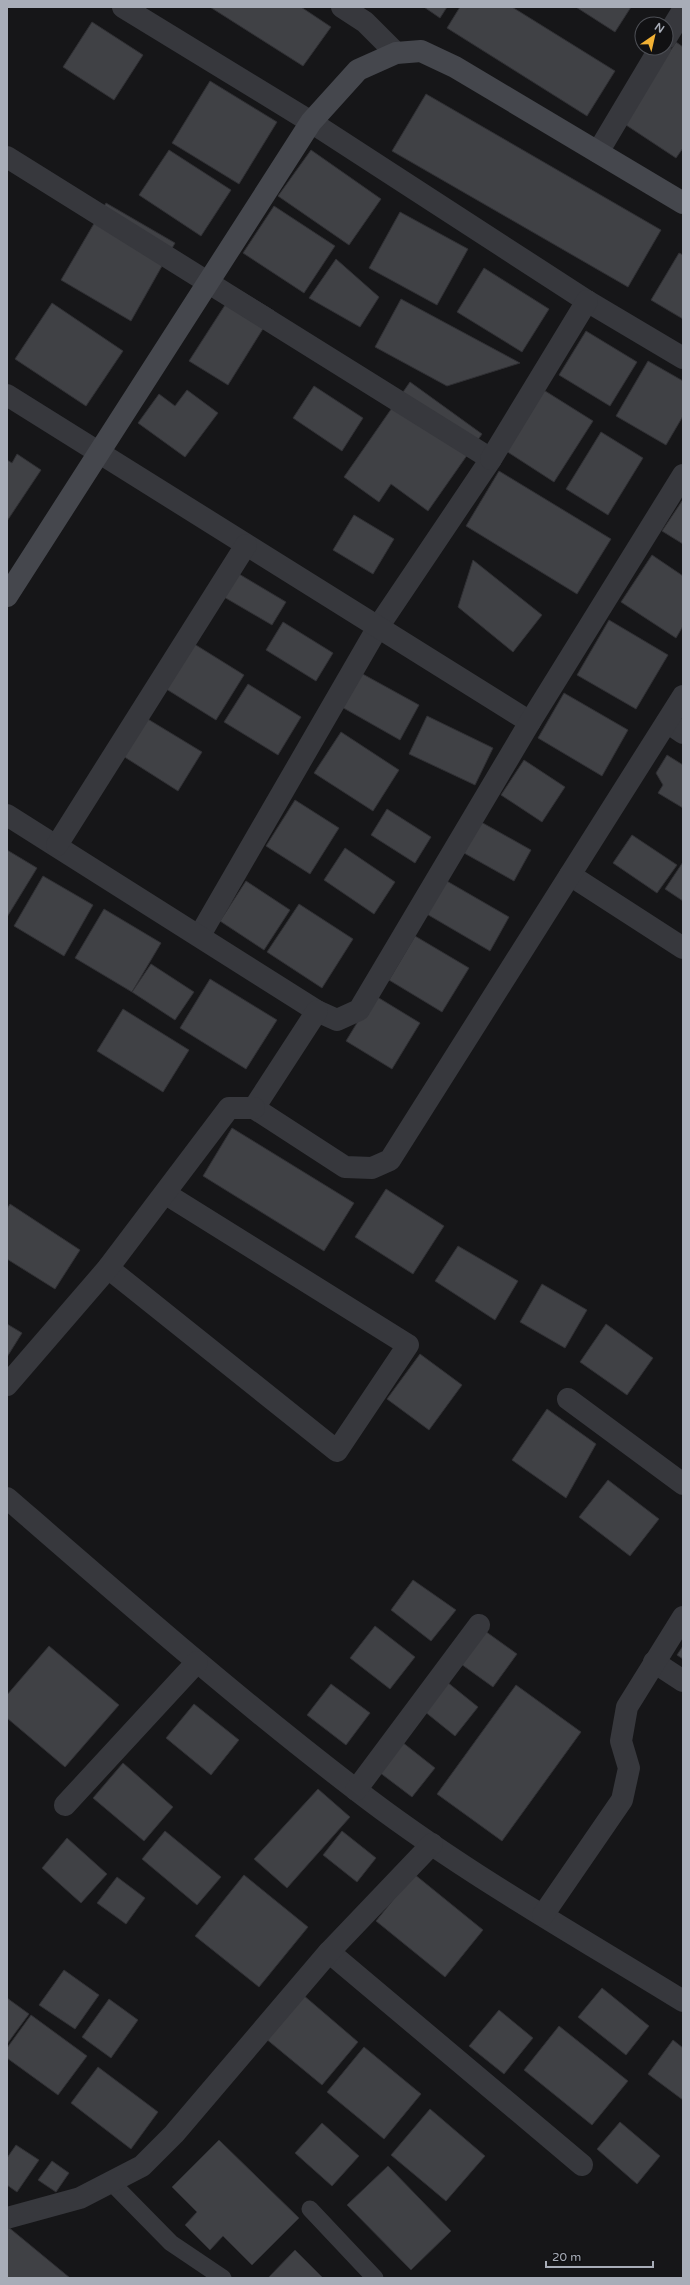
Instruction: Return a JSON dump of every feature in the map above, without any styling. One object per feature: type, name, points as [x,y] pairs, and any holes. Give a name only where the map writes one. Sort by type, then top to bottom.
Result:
[{"type":"street","points":[[123,7],[311,122],[587,301],[683,358]]},
{"type":"street","points":[[342,7],[365,22],[396,53]]},
{"type":"street","points":[[674,25],[683,10]]},
{"type":"street","points":[[7,596],[97,453],[311,122],[358,70],[396,53],[421,51],[455,67],[683,203]]},
{"type":"street","points":[[598,152],[655,56]]},
{"type":"street","points":[[7,158],[491,459]]},
{"type":"street","points":[[200,935],[378,627],[491,459],[587,301]]},
{"type":"street","points":[[7,395],[97,453],[530,722]]},
{"type":"street","points":[[7,815],[57,845],[317,1010],[337,1020],[359,1010],[530,722],[683,475]]},
{"type":"street","points":[[57,845],[246,545]]},
{"type":"street","points":[[7,1385],[108,1268],[166,1194],[229,1108],[254,1108],[345,1167],[372,1168],[390,1160],[570,875],[675,728],[683,696]]},
{"type":"street","points":[[570,875],[683,948]]},
{"type":"street","points":[[254,1108],[317,1010]]},
{"type":"street","points":[[108,1268],[337,1452],[408,1346],[166,1194]]},
{"type":"street","points":[[568,1399],[683,1484]]},
{"type":"street","points":[[7,1498],[197,1662],[356,1790],[432,1844],[543,1915],[683,2001]]},
{"type":"street","points":[[543,1915],[622,1800],[629,1768],[621,1741],[627,1706],[683,1617]]},
{"type":"street","points":[[356,1790],[479,1625]]},
{"type":"street","points":[[65,1805],[197,1662]]},
{"type":"street","points":[[654,1662],[683,1681]]},
{"type":"street","points":[[7,2218],[80,2198],[110,2181],[142,2166],[174,2134],[329,1952],[432,1844]]},
{"type":"street","points":[[329,1952],[582,2165]]},
{"type":"lane","points":[[110,2181],[171,2243],[223,2278]]},
{"type":"lane","points":[[310,2209],[375,2278]]},
{"type":"building","points":[[210,7],[301,7],[331,27],[303,66]]},
{"type":"building","points":[[424,7],[447,7],[440,18]]},
{"type":"building","points":[[460,7],[512,7],[615,71],[587,116],[447,28]]},
{"type":"building","points":[[576,7],[631,7],[615,32]]},
{"type":"building","points":[[92,22],[143,55],[114,100],[63,67]]},
{"type":"building","points":[[676,42],[683,47],[683,148],[676,158],[623,123],[667,56],[674,56],[674,45]]},
{"type":"building","points":[[210,81],[277,122],[239,184],[172,143]]},
{"type":"building","points":[[426,94],[661,230],[628,287],[392,151]]},
{"type":"building","points":[[169,150],[231,190],[201,236],[139,195]]},
{"type":"building","points":[[311,150],[381,199],[349,245],[278,196]]},
{"type":"building","points":[[106,203],[175,243],[131,321],[61,280]]},
{"type":"building","points":[[274,206],[335,246],[304,293],[243,253]]},
{"type":"building","points":[[400,212],[468,249],[437,305],[369,268]]},
{"type":"building","points":[[679,253],[683,255],[683,319],[651,300]]},
{"type":"building","points":[[336,259],[379,297],[360,327],[309,298]]},
{"type":"building","points":[[484,268],[549,309],[522,352],[457,312]]},
{"type":"building","points":[[236,288],[274,311],[228,385],[189,361]]},
{"type":"building","points":[[401,299],[520,363],[447,386],[375,347]]},
{"type":"building","points":[[52,303],[123,351],[86,406],[15,359]]},
{"type":"building","points":[[586,331],[637,362],[610,406],[559,375]]},
{"type":"building","points":[[648,361],[683,381],[683,416],[666,445],[616,416]]},
{"type":"building","points":[[410,382],[482,434],[428,511],[391,484],[379,502],[344,477]]},
{"type":"building","points":[[314,386],[363,418],[342,451],[293,418]]},
{"type":"building","points":[[542,389],[593,421],[554,482],[503,449]]},
{"type":"building","points":[[187,390],[218,413],[185,457],[138,423],[159,394],[175,406]]},
{"type":"building","points":[[601,432],[643,458],[608,515],[566,489]]},
{"type":"building","points":[[17,454],[41,470],[7,521],[7,460],[12,463]]},
{"type":"building","points":[[499,471],[611,539],[577,594],[466,526]]},
{"type":"building","points":[[682,501],[683,502],[683,544],[662,531]]},
{"type":"building","points":[[354,515],[394,539],[373,574],[333,550]]},
{"type":"building","points":[[652,555],[683,576],[683,626],[676,638],[621,602]]},
{"type":"building","points":[[473,560],[542,615],[513,652],[458,607]]},
{"type":"building","points":[[239,574],[286,602],[272,625],[224,597]]},
{"type":"building","points":[[609,620],[668,655],[636,709],[577,675]]},
{"type":"building","points":[[283,622],[333,653],[316,681],[266,650]]},
{"type":"building","points":[[191,642],[244,675],[216,720],[163,687]]},
{"type":"building","points":[[359,672],[419,705],[400,740],[340,706]]},
{"type":"building","points":[[248,684],[301,717],[278,755],[224,722]]},
{"type":"building","points":[[564,693],[628,730],[602,776],[538,738]]},
{"type":"building","points":[[427,716],[493,748],[475,785],[409,754]]},
{"type":"building","points":[[146,718],[202,752],[178,791],[123,756]]},
{"type":"building","points":[[341,732],[399,770],[373,811],[314,773]]},
{"type":"building","points":[[667,755],[683,765],[683,808],[658,793],[663,785],[656,773]]},
{"type":"building","points":[[524,760],[565,787],[542,822],[501,795]]},
{"type":"building","points":[[295,800],[339,828],[310,874],[266,846]]},
{"type":"building","points":[[387,809],[431,837],[415,863],[371,835]]},
{"type":"building","points":[[481,822],[531,850],[514,881],[464,853]]},
{"type":"building","points":[[632,835],[677,865],[657,893],[613,863]]},
{"type":"building","points":[[345,848],[395,882],[374,914],[324,880]]},
{"type":"building","points":[[7,850],[37,868],[7,917]]},
{"type":"building","points":[[683,862],[683,901],[665,889]]},
{"type":"building","points":[[43,876],[93,905],[64,956],[14,926]]},
{"type":"building","points":[[445,880],[509,917],[490,951],[425,913]]},
{"type":"building","points":[[246,881],[290,910],[264,950],[220,921]]},
{"type":"building","points":[[299,904],[353,939],[322,988],[267,952]]},
{"type":"building","points":[[104,909],[161,943],[132,992],[75,958]]},
{"type":"building","points":[[415,936],[469,968],[442,1012],[389,980]]},
{"type":"building","points":[[151,964],[194,992],[175,1020],[132,992]]},
{"type":"building","points":[[210,979],[277,1020],[246,1069],[180,1028]]},
{"type":"building","points":[[374,995],[420,1023],[392,1069],[346,1041]]},
{"type":"building","points":[[123,1009],[189,1050],[163,1092],[97,1051]]},
{"type":"building","points":[[232,1128],[354,1203],[324,1251],[203,1176]]},
{"type":"building","points":[[386,1189],[444,1226],[413,1274],[355,1237]]},
{"type":"building","points":[[10,1204],[80,1250],[55,1289],[7,1259],[7,1209]]},
{"type":"building","points":[[458,1246],[518,1281],[495,1320],[435,1281]]},
{"type":"building","points":[[542,1284],[587,1310],[565,1348],[520,1322]]},
{"type":"building","points":[[7,1324],[22,1333],[7,1357]]},
{"type":"building","points":[[606,1324],[653,1358],[627,1395],[580,1362]]},
{"type":"building","points":[[420,1354],[462,1385],[429,1430],[387,1399]]},
{"type":"building","points":[[547,1409],[596,1444],[566,1498],[512,1460]]},
{"type":"building","points":[[608,1480],[659,1519],[630,1556],[579,1517]]},
{"type":"building","points":[[413,1580],[456,1610],[431,1641],[391,1610]]},
{"type":"building","points":[[375,1626],[415,1657],[390,1689],[350,1658]]},
{"type":"building","points":[[485,1631],[517,1654],[493,1687],[461,1664]]},
{"type":"building","points":[[49,1646],[119,1705],[65,1767],[7,1718],[7,1695]]},
{"type":"building","points":[[683,1646],[683,1659],[677,1655]]},
{"type":"building","points":[[447,1682],[478,1707],[455,1736],[424,1711]]},
{"type":"building","points":[[331,1684],[370,1713],[346,1745],[307,1715]]},
{"type":"building","points":[[516,1685],[581,1732],[502,1841],[437,1794]]},
{"type":"building","points":[[194,1704],[239,1740],[211,1775],[166,1738]]},
{"type":"building","points":[[402,1742],[435,1768],[412,1797],[379,1772]]},
{"type":"building","points":[[123,1763],[173,1807],[144,1841],[93,1798]]},
{"type":"building","points":[[318,1789],[350,1817],[287,1888],[254,1859]]},
{"type":"building","points":[[165,1831],[221,1877],[197,1905],[142,1859]]},
{"type":"building","points":[[342,1831],[376,1858],[357,1882],[323,1855]]},
{"type":"building","points":[[67,1838],[107,1874],[81,1903],[42,1868]]},
{"type":"building","points":[[414,1874],[483,1930],[445,1977],[376,1921]]},
{"type":"building","points":[[244,1875],[308,1927],[259,1987],[195,1936]]},
{"type":"building","points":[[117,1877],[145,1898],[126,1924],[97,1903]]},
{"type":"building","points":[[64,1970],[99,1995],[75,2029],[39,2005]]},
{"type":"building","points":[[602,1988],[649,2026],[626,2055],[578,2017]]},
{"type":"building","points":[[302,1994],[358,2042],[322,2085],[265,2038]]},
{"type":"building","points":[[7,1998],[29,2014],[7,2044]]},
{"type":"building","points":[[109,1999],[138,2020],[111,2058],[82,2037]]},
{"type":"building","points":[[499,2010],[533,2038],[504,2074],[469,2046]]},
{"type":"building","points":[[31,2015],[87,2056],[58,2095],[7,2058],[7,2048]]},
{"type":"building","points":[[559,2026],[628,2081],[592,2125],[524,2070]]},
{"type":"building","points":[[673,2040],[683,2048],[683,2100],[648,2074]]},
{"type":"building","points":[[364,2047],[421,2094],[384,2139],[327,2092]]},
{"type":"building","points":[[98,2067],[158,2112],[131,2149],[71,2103]]},
{"type":"building","points":[[430,2109],[485,2156],[446,2201],[391,2155]]},
{"type":"building","points":[[620,2122],[660,2156],[637,2184],[597,2149]]},
{"type":"building","points":[[322,2123],[359,2156],[332,2186],[295,2153]]},
{"type":"building","points":[[219,2140],[299,2218],[252,2265],[223,2236],[210,2250],[185,2225],[197,2212],[172,2187]]},
{"type":"building","points":[[16,2145],[39,2160],[17,2192],[7,2185],[7,2158]]},
{"type":"building","points":[[52,2161],[69,2173],[56,2192],[38,2180]]},
{"type":"building","points":[[388,2166],[451,2231],[411,2270],[347,2205]]},
{"type":"building","points":[[7,2226],[70,2278],[7,2278]]},
{"type":"building","points":[[295,2250],[323,2278],[268,2278]]}]
